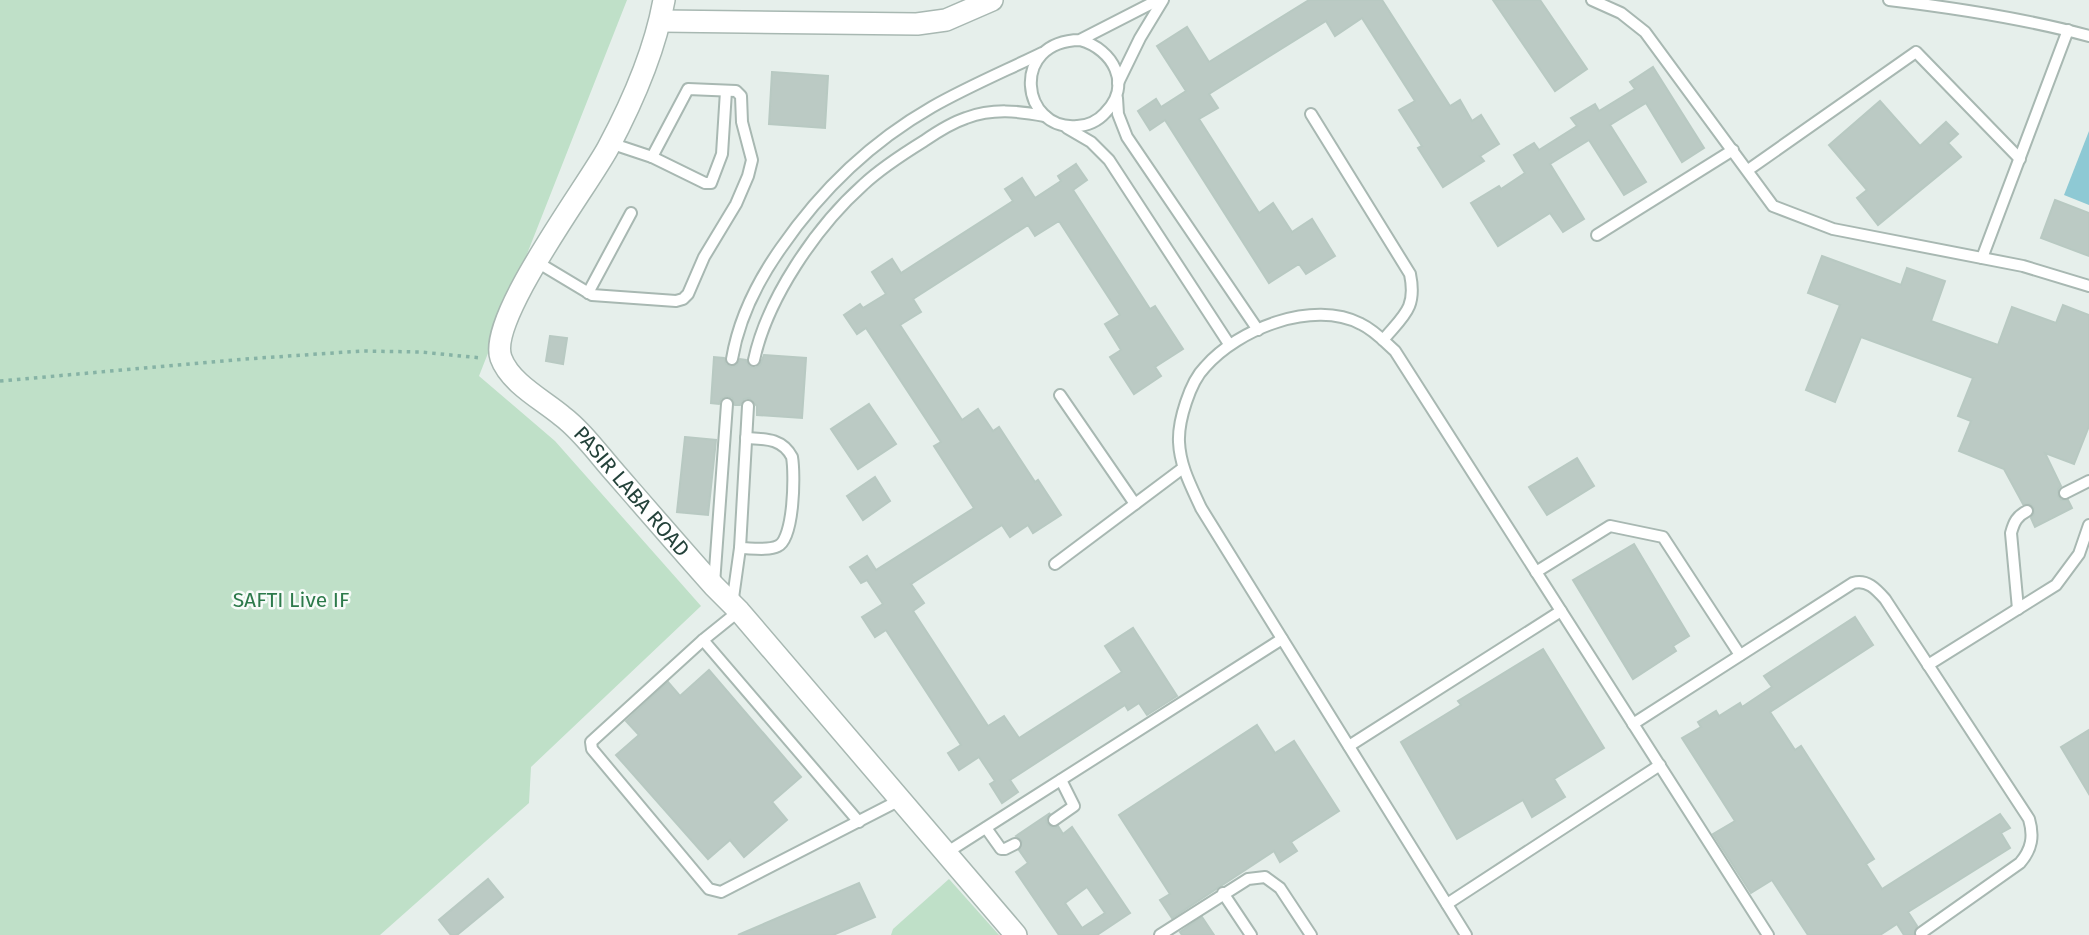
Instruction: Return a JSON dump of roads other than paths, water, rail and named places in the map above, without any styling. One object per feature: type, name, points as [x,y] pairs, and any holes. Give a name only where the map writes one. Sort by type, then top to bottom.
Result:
[{"type":"street","points":[[537,262],[610,143],[645,66],[663,10],[917,24],[946,20],[992,0]]},
{"type":"street","name":"PASIR LABA ROAD","points":[[537,262],[505,322],[499,338],[501,358],[521,384],[571,423],[735,608],[1016,935]]},
{"type":"lane","points":[[1080,40],[1161,0]]},
{"type":"lane","points":[[1161,0],[1118,83],[1118,114],[1127,137],[1258,330]]},
{"type":"lane","points":[[1592,0],[1622,13],[1645,32],[1773,206],[1833,229],[2023,266],[2089,286]]},
{"type":"lane","points":[[1889,0],[1959,8],[2089,36]]},
{"type":"lane","points":[[1982,258],[2068,30]]},
{"type":"lane","points":[[733,359],[741,320],[759,282],[793,231],[845,171],[875,145],[931,107],[1066,40],[1092,43],[1102,50],[1111,59],[1118,83]]},
{"type":"lane","points":[[1748,170],[1916,52],[2020,159]]},
{"type":"lane","points":[[1042,53],[1034,65],[1031,92],[1045,116]]},
{"type":"lane","points":[[537,262],[588,293],[676,301],[688,294],[704,257],[736,204],[748,176],[752,160],[742,122],[741,96],[736,91],[686,91],[652,157]]},
{"type":"lane","points":[[610,143],[652,157],[705,183],[711,183],[722,154],[726,91]]},
{"type":"lane","points":[[1062,125],[1073,127],[1095,121],[1105,114],[1116,95]]},
{"type":"lane","points":[[754,360],[762,328],[791,274],[834,216],[862,185],[917,145],[966,118],[1011,110],[1045,116],[1091,142],[1109,160],[1228,344]]},
{"type":"lane","points":[[1311,114],[1410,274],[1414,292],[1408,311],[1383,340]]},
{"type":"lane","points":[[1597,235],[1733,150]]},
{"type":"lane","points":[[588,293],[631,214]]},
{"type":"lane","points":[[1466,935],[1201,508],[1183,468],[1178,440],[1187,398],[1203,368],[1228,344],[1297,315],[1343,318],[1361,324],[1395,351],[1768,935]]},
{"type":"lane","points":[[1060,395],[1135,504]]},
{"type":"lane","points":[[714,586],[727,404]]},
{"type":"lane","points":[[748,406],[735,608],[593,738],[591,745],[709,889],[721,892],[900,800]]},
{"type":"lane","points":[[740,548],[771,548],[778,546],[788,535],[793,463],[789,451],[775,441],[746,438]]},
{"type":"lane","points":[[1055,564],[1183,468]]},
{"type":"lane","points":[[2065,493],[2089,481]]},
{"type":"lane","points":[[2018,608],[2011,533],[2014,522],[2020,514],[2027,511]]},
{"type":"lane","points":[[1928,665],[2056,585],[2084,556],[2089,525]]},
{"type":"lane","points":[[1536,572],[1610,526],[1663,537],[1740,655]]},
{"type":"lane","points":[[1633,724],[1853,583],[1860,581],[1877,590],[2029,819],[2033,832],[2030,848],[2020,863],[1921,933]]},
{"type":"lane","points":[[1349,747],[1561,611]]},
{"type":"lane","points":[[946,853],[1282,639]]},
{"type":"lane","points":[[703,640],[859,822]]},
{"type":"lane","points":[[1447,904],[1660,765]]},
{"type":"lane","points":[[1054,820],[1074,806],[1061,780]]},
{"type":"lane","points":[[986,828],[1001,849],[1014,844]]},
{"type":"lane","points":[[1160,935],[1248,879],[1265,877],[1280,888],[1311,935]]},
{"type":"lane","points":[[1223,893],[1251,935]]},
{"type":"water","points":[[2089,131],[2089,205],[2064,195]]},
{"type":"park label","name":"SAFTI Live IF","points":[[291,600]]}]
